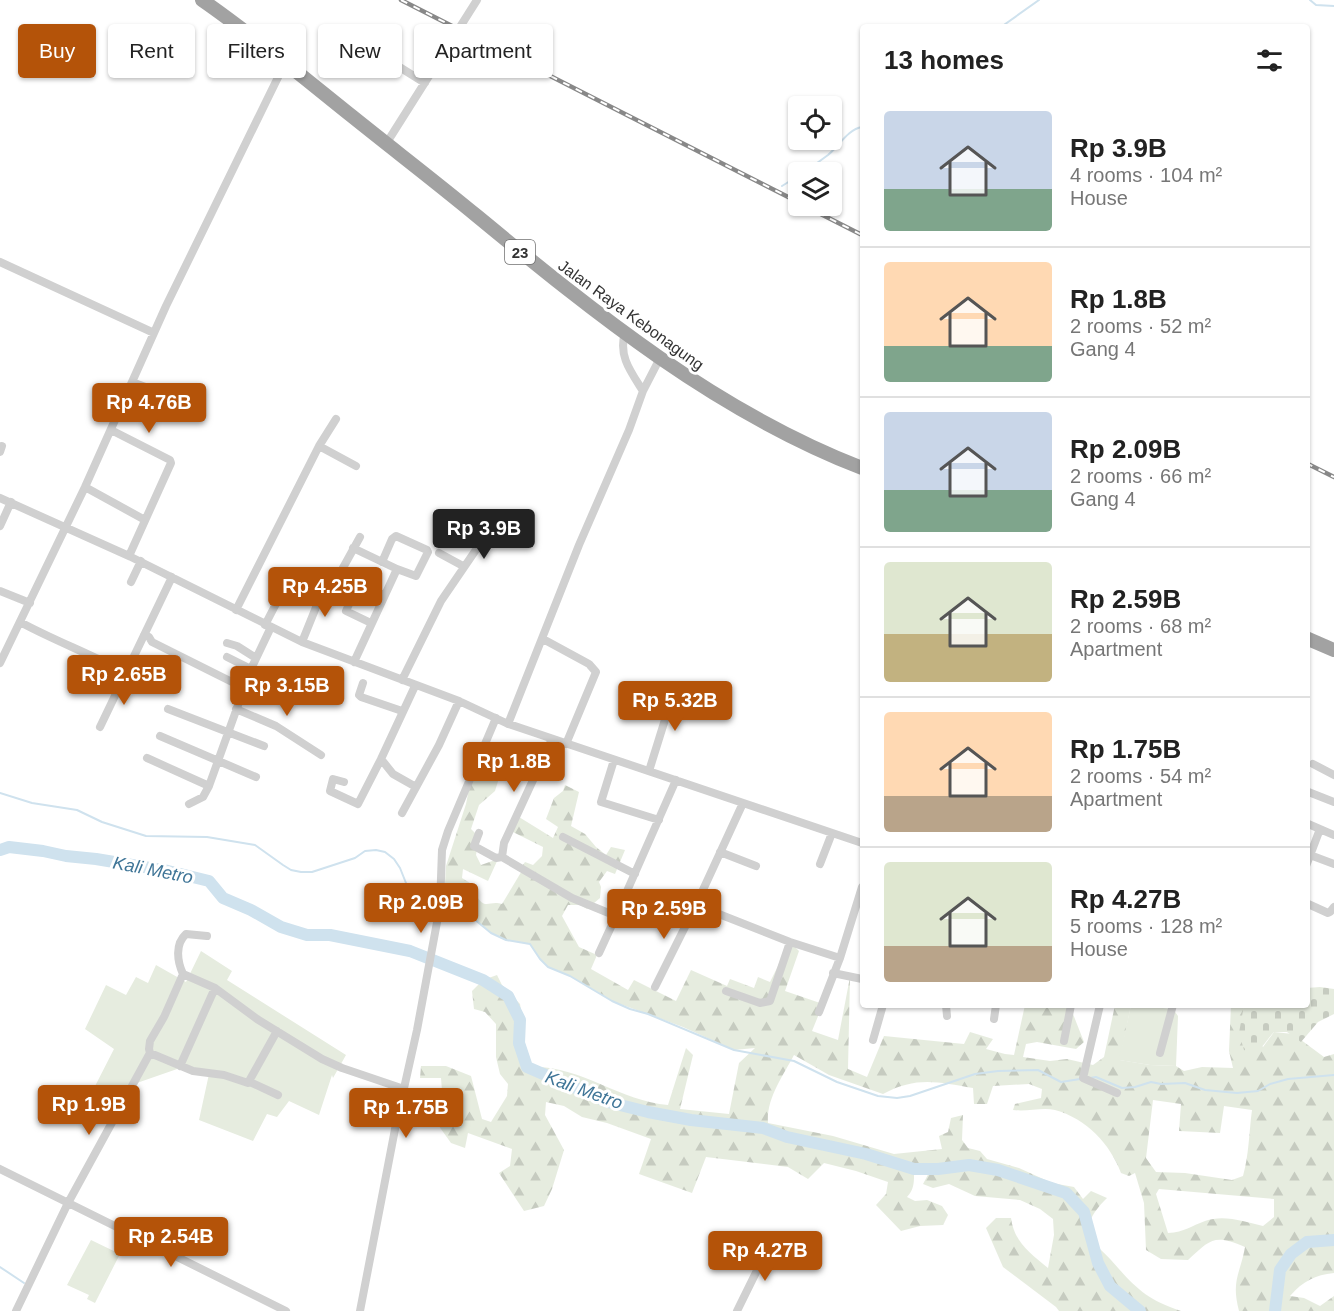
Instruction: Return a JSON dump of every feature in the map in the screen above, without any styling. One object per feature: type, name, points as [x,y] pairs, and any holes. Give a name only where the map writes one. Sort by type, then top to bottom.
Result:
[{"type":"highway","name":"Jalan Raya Kebonagung","points":[[202,0],[234,24]]},
{"type":"highway","name":"Jalan Raya Kebonagung","points":[[304,78],[476,215],[551,278],[660,358],[777,431],[860,467]]},
{"type":"highway","points":[[1310,640],[1334,650]]},
{"type":"street","points":[[386,144],[476,0]]},
{"type":"street","points":[[402,69],[425,83]]},
{"type":"street","points":[[0,663],[67,526],[154,333],[278,78]]},
{"type":"street","points":[[0,262],[154,333]]},
{"type":"street","points":[[625,333],[622,342],[623,355],[643,391]]},
{"type":"street","points":[[360,1311],[439,911],[442,850],[448,831],[543,639],[643,391],[660,358]]},
{"type":"street","points":[[132,382],[183,401]]},
{"type":"street","points":[[236,610],[319,446],[336,419]]},
{"type":"street","points":[[111,430],[170,460],[171,463],[129,556]]},
{"type":"street","points":[[319,446],[356,466]]},
{"type":"street","points":[[85,487],[145,520]]},
{"type":"street","points":[[0,498],[141,561],[302,642],[552,739],[860,842]]},
{"type":"street","points":[[0,526],[11,502]]},
{"type":"street","points":[[360,537],[339,575],[384,595]]},
{"type":"street","points":[[353,548],[382,562],[397,569],[416,576],[427,551],[394,537],[382,562]]},
{"type":"street","points":[[402,680],[432,616],[463,566],[484,538]]},
{"type":"street","points":[[440,553],[463,566]]},
{"type":"street","points":[[131,582],[141,561]]},
{"type":"street","points":[[354,662],[397,569]]},
{"type":"street","points":[[189,804],[203,797],[209,786],[251,669],[291,575]]},
{"type":"street","points":[[99,727],[172,577]]},
{"type":"street","points":[[358,584],[346,611],[371,623]]},
{"type":"street","points":[[302,642],[325,585]]},
{"type":"street","points":[[0,591],[30,603]]},
{"type":"street","points":[[20,622],[126,673]]},
{"type":"street","points":[[144,635],[152,642],[244,688]]},
{"type":"street","points":[[543,639],[589,664],[596,672],[566,744]]},
{"type":"street","points":[[227,643],[237,646],[256,658]]},
{"type":"street","points":[[227,657],[251,669]]},
{"type":"street","points":[[363,683],[359,695],[361,697],[402,711]]},
{"type":"street","points":[[344,782],[333,778],[330,791],[358,804],[415,686]]},
{"type":"street","points":[[402,813],[459,701]]},
{"type":"street","points":[[649,771],[668,710],[661,702]]},
{"type":"street","points":[[168,709],[264,746]]},
{"type":"street","points":[[236,709],[276,726],[321,755]]},
{"type":"street","points":[[160,736],[256,777]]},
{"type":"street","points":[[502,857],[504,843],[552,739]]},
{"type":"street","points":[[147,758],[209,786]]},
{"type":"street","points":[[381,759],[393,774],[416,787]]},
{"type":"street","points":[[614,760],[601,802],[659,820]]},
{"type":"street","points":[[1313,764],[1334,775]]},
{"type":"street","points":[[599,953],[676,780]]},
{"type":"street","points":[[1310,793],[1334,802]]},
{"type":"street","points":[[655,987],[743,803]]},
{"type":"street","points":[[1310,825],[1334,835]]},
{"type":"street","points":[[1320,829],[1310,855],[1334,864]]},
{"type":"street","points":[[479,833],[474,846],[496,858],[502,857],[572,898],[616,916]]},
{"type":"street","points":[[820,864],[831,833]]},
{"type":"street","points":[[563,837],[635,874]]},
{"type":"street","points":[[720,852],[756,866]]},
{"type":"street","points":[[819,1012],[840,958],[860,893]]},
{"type":"street","points":[[696,905],[790,942],[840,958]]},
{"type":"street","points":[[1310,905],[1328,913],[1334,907]]},
{"type":"street","points":[[16,1311],[68,1203],[150,1053],[148,1049],[150,1041],[164,1017],[183,974],[178,958],[182,937],[186,933],[207,936]]},
{"type":"street","points":[[726,991],[760,1003],[770,1001],[790,942]]},
{"type":"street","points":[[183,974],[215,988],[257,1019],[308,1051],[342,1068],[404,1089]]},
{"type":"street","points":[[833,974],[860,979]]},
{"type":"street","points":[[180,1066],[215,988]]},
{"type":"street","points":[[873,1040],[883,1008]]},
{"type":"street","points":[[946,1008],[947,1016]]},
{"type":"street","points":[[994,1018],[996,1008]]},
{"type":"street","points":[[1064,1041],[1070,1008]]},
{"type":"street","points":[[1099,1008],[1083,1078],[1118,1093]]},
{"type":"street","points":[[1160,1053],[1172,1008]]},
{"type":"street","points":[[250,1082],[277,1031]]},
{"type":"street","points":[[150,1053],[193,1071],[250,1082],[278,1095]]},
{"type":"street","points":[[0,1169],[286,1311]]},
{"type":"street","points":[[737,1311],[771,1242]]},
{"type":"green space","points":[[473,769],[500,775],[495,791],[479,805],[471,829],[479,837],[476,855],[481,865],[498,859],[488,881],[463,869],[462,878],[478,888],[476,895],[485,904],[502,904],[525,862],[533,865],[542,856],[543,847],[511,831],[519,817],[553,838],[558,827],[546,819],[554,798],[563,791],[565,785],[579,792],[571,826],[585,834],[606,855],[611,847],[625,850],[615,874],[607,871],[599,882],[600,898],[587,909],[580,905],[568,905],[562,916],[579,947],[597,955],[591,969],[628,990],[634,980],[676,1001],[691,970],[727,986],[730,979],[754,988],[758,977],[770,982],[790,942],[799,951],[785,991],[823,1004],[812,1031],[838,1040],[850,977],[848,1069],[867,1077],[884,1036],[964,1044],[970,1032],[993,1039],[986,1049],[1014,1055],[1024,1008],[1074,1008],[1073,1014],[1084,1042],[1076,1049],[1037,1042],[1026,1044],[1023,1057],[1050,1061],[1067,1059],[1093,1065],[1104,1057],[1114,1008],[1130,1008],[1120,1060],[1176,1066],[1184,1071],[1202,1067],[1233,1068],[1229,1051],[1231,1008],[1244,1008],[1243,1015],[1263,1047],[1274,1032],[1293,1034],[1324,1057],[1334,1054],[1334,1273],[1310,1280],[1290,1296],[1304,1298],[1320,1306],[1334,1296],[1334,1311],[1239,1311],[1236,1285],[1245,1247],[1235,1243],[1219,1240],[1208,1243],[1188,1260],[1161,1259],[1146,1250],[1144,1203],[1135,1173],[1129,1176],[1121,1173],[1111,1152],[1096,1134],[1067,1114],[1050,1109],[1013,1110],[1015,1104],[1041,1098],[1042,1089],[1029,1084],[993,1086],[987,1104],[974,1104],[973,1088],[938,1083],[906,1085],[883,1094],[829,1075],[794,1055],[772,1096],[768,1123],[833,1136],[894,1154],[942,1149],[939,1136],[948,1132],[951,1118],[963,1115],[962,1140],[968,1148],[980,1151],[987,1159],[1019,1168],[1052,1183],[1074,1187],[1083,1199],[1091,1191],[1107,1198],[1096,1210],[1089,1225],[1090,1235],[1094,1242],[1141,1291],[1158,1302],[1181,1311],[1059,1311],[1003,1267],[986,1228],[996,1218],[1011,1218],[1019,1240],[1048,1268],[1054,1235],[1053,1219],[1040,1209],[1020,1200],[975,1196],[949,1184],[933,1188],[923,1184],[931,1169],[914,1169],[913,1188],[907,1197],[915,1201],[927,1200],[942,1206],[948,1215],[943,1225],[920,1226],[901,1231],[876,1205],[886,1194],[888,1182],[824,1163],[808,1179],[788,1167],[706,1157],[692,1193],[639,1174],[651,1139],[607,1123],[582,1117],[564,1106],[546,1102],[545,1115],[564,1150],[552,1189],[544,1206],[524,1211],[499,1173],[510,1166],[512,1149],[468,1133],[465,1148],[451,1143],[436,1122],[444,1116],[441,1078],[420,1078],[421,1066],[446,1066],[471,1076],[482,1119],[491,1122],[507,1096],[508,1084],[500,1074],[496,1057],[496,1024],[485,1012],[474,1009],[472,991],[483,980],[497,975],[502,985],[520,1004],[523,1022],[519,1043],[527,1067],[545,1067],[581,1076],[650,1102],[668,1105],[686,1048],[693,1055],[680,1109],[729,1114],[739,1063],[755,1048],[734,1050],[683,1027],[612,1001],[570,976],[548,967],[530,944],[506,940],[491,933],[474,919],[439,914],[446,866],[466,804]],"holes":[[[1153,1100],[1181,1104],[1179,1131],[1220,1133],[1224,1106],[1252,1110],[1243,1176],[1232,1180],[1185,1173],[1156,1172],[1146,1158]],[[1159,1189],[1274,1199],[1274,1217],[1263,1226],[1220,1218],[1168,1233],[1156,1194]]]},
{"type":"green space","points":[[201,951],[232,971],[227,980],[346,1055],[333,1078],[332,1075],[319,1115],[289,1101],[277,1117],[267,1114],[253,1141],[199,1120],[209,1074],[180,1068],[134,1084],[120,1112],[91,1094],[114,1049],[85,1029],[106,985],[126,995],[136,977],[148,983],[156,965],[186,982]]},
{"type":"green space","points":[[1310,988],[1334,989],[1334,1014],[1318,1022],[1301,1042],[1287,1032],[1274,1032],[1258,1050],[1249,1052],[1244,1050],[1239,1033],[1243,1008],[1310,1008]]},
{"type":"green space","points":[[1130,1008],[1173,1009],[1178,1016],[1176,1066],[1119,1060]]},
{"type":"green space","points":[[91,1240],[120,1254],[95,1303],[87,1299],[89,1295],[67,1285]]},
{"type":"waterway","points":[[1005,24],[1039,0]]},
{"type":"waterway","points":[[1310,0],[1316,5],[1334,6]]},
{"type":"waterway","points":[[818,162],[852,131],[860,127]]},
{"type":"waterway","points":[[782,186],[788,182]]},
{"type":"waterway","points":[[0,793],[32,803],[77,810],[102,822],[146,836],[207,837],[255,845],[291,870],[301,872],[312,872],[355,858],[365,851],[385,852],[400,868],[414,903],[420,908],[447,916],[474,919],[491,933],[506,940],[530,944],[548,967],[570,976],[630,1009],[648,1014],[734,1050],[794,1061],[837,1082],[878,1096],[897,1098],[910,1096],[975,1074],[998,1071],[1038,1070],[1061,1082],[1080,1079]]},
{"type":"waterway","name":"Kali Metro","points":[[0,850],[9,847],[43,851],[168,871],[209,881],[223,898],[281,927],[307,935],[330,935],[410,951],[483,980],[508,996],[520,1020],[519,1043],[527,1067],[608,1102],[691,1120],[763,1128],[787,1137],[866,1154],[914,1169],[969,1165],[998,1170],[1066,1193],[1084,1212],[1098,1263],[1110,1286],[1140,1311]]},
{"type":"waterway","points":[[1090,1078],[1096,1077],[1122,1088],[1151,1082],[1185,1083],[1205,1090],[1237,1093],[1258,1091],[1270,1084],[1288,1079],[1334,1075]]},
{"type":"waterway","name":"Kali Metro","points":[[1275,1311],[1280,1270],[1291,1254],[1307,1242],[1334,1240]]},
{"type":"waterway","points":[[0,1267],[24,1283]]},
{"type":"railway","points":[[401,0],[788,197]]},
{"type":"railway","points":[[825,216],[860,234]]},
{"type":"railway","points":[[1310,465],[1334,477]]}]
